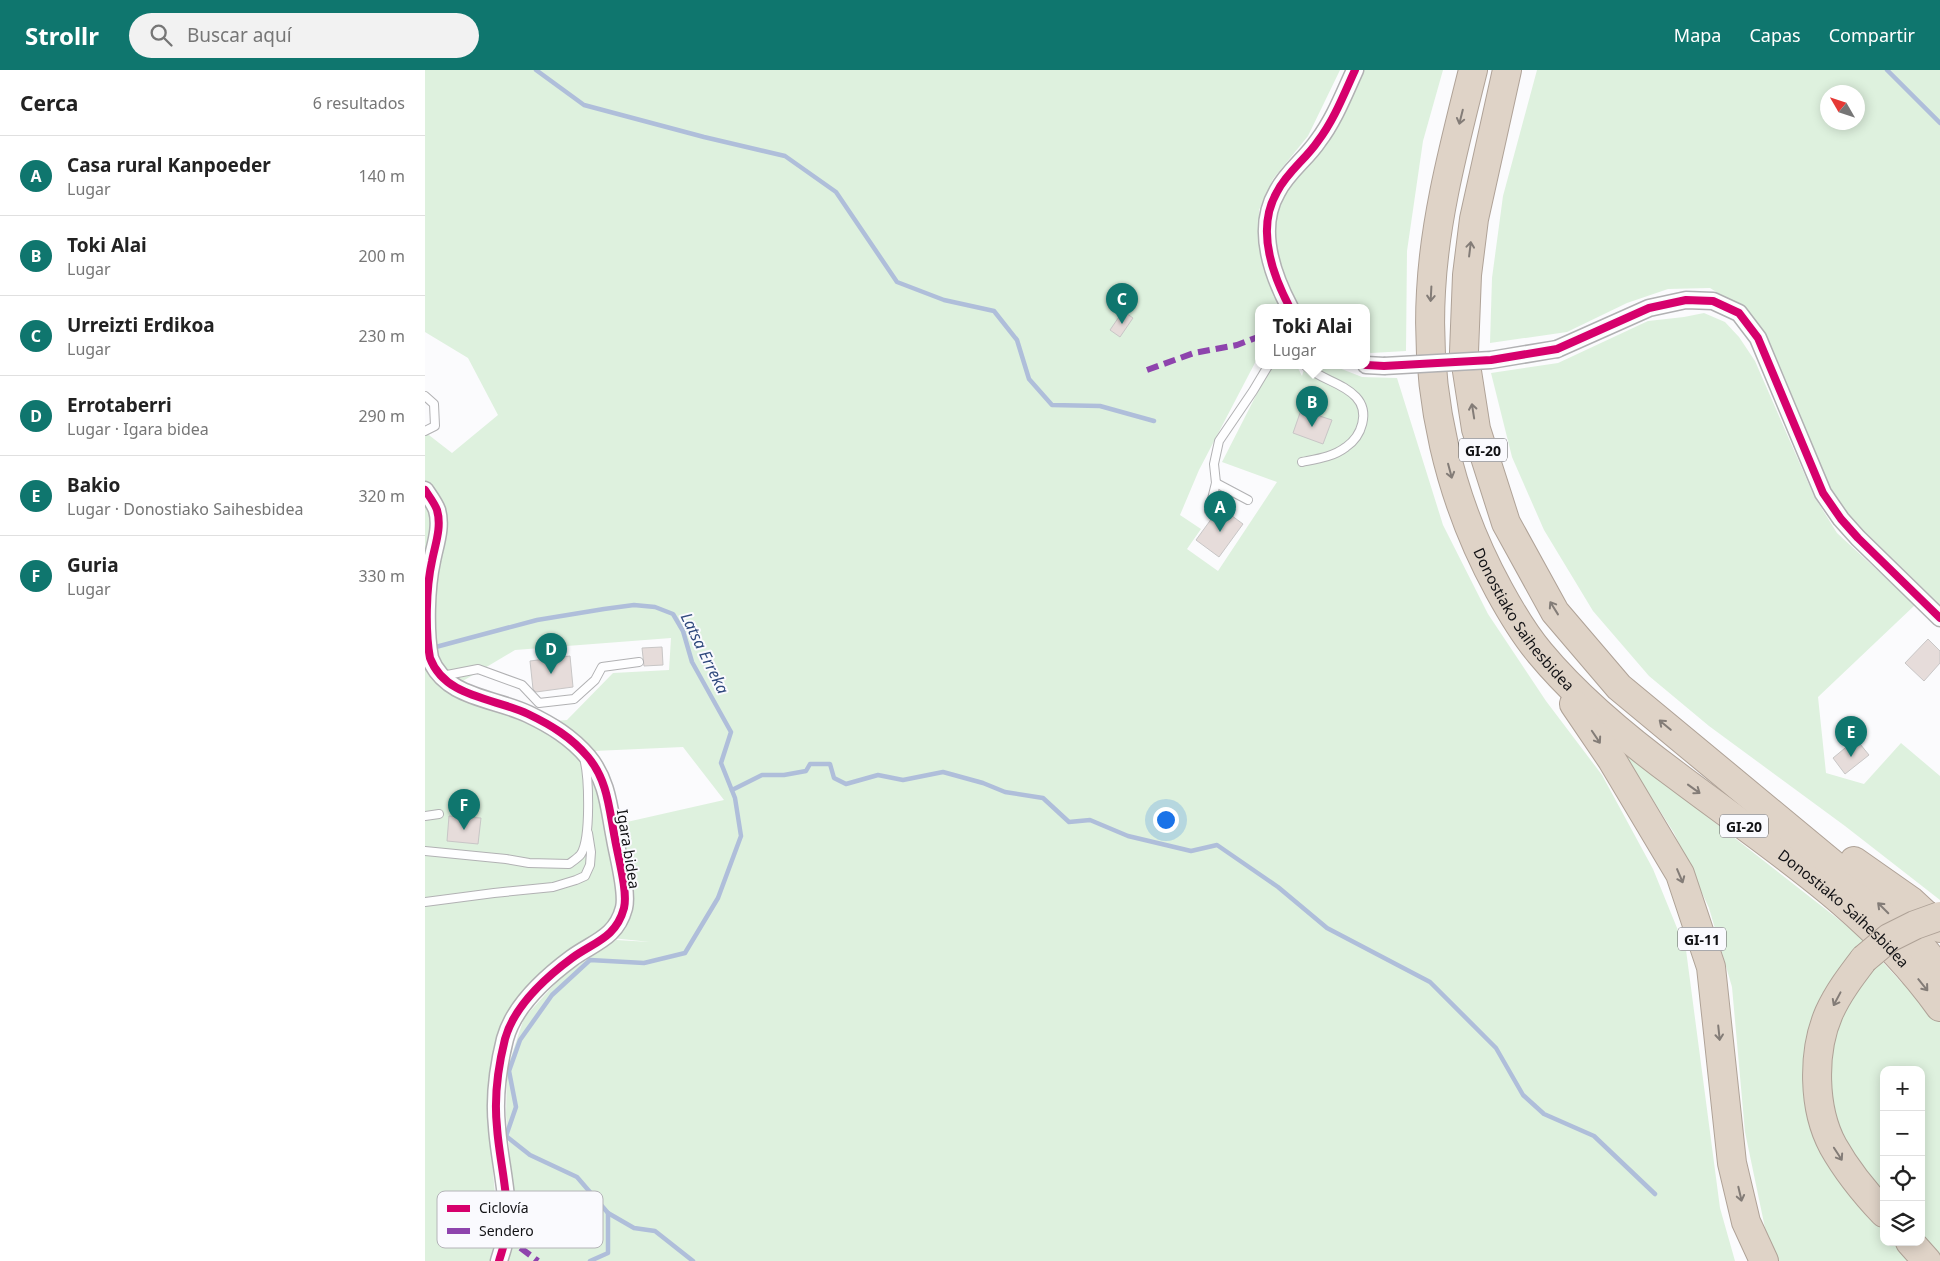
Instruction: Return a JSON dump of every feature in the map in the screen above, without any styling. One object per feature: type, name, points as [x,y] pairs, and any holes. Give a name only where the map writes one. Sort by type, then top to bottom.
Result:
[{"type":"highway","name":"Donostiako Saihesbidea","points":[[1473,70],[1440,212],[1434,253],[1430,323],[1434,389],[1445,453],[1464,515],[1490,573],[1517,621],[1540,653],[1579,694],[1621,733],[1845,903],[1904,962],[1940,1007]]},
{"type":"highway","name":"Donostiako Saihesbidea","points":[[1507,70],[1474,219],[1467,275],[1464,352],[1476,429],[1506,523],[1555,612],[1619,687],[1873,898],[1920,944],[1940,970]]},
{"type":"highway","name":"GI-11","points":[[1540,653],[1613,760],[1680,874],[1711,967],[1732,1163],[1746,1222],[1764,1261]]},
{"type":"highway","points":[[1703,757],[1911,901],[1940,928]]},
{"type":"highway","points":[[1880,1208],[1851,1173],[1833,1146],[1821,1114],[1818,1080],[1820,1047],[1829,1014],[1845,984],[1864,959],[1889,938],[1915,924],[1940,916]]},
{"type":"highway","points":[[1914,1246],[1927,1261]]},
{"type":"street","points":[[1288,304],[1272,261],[1267,236],[1268,214],[1277,192],[1318,142],[1333,119],[1355,70]]},
{"type":"street","points":[[1370,364],[1384,366],[1491,360],[1557,349],[1649,308],[1686,300],[1713,301],[1739,313],[1761,345],[1823,493],[1858,538],[1940,618]]},
{"type":"street","name":"Igara bidea","points":[[425,490],[437,510],[438,532],[431,562],[425,612],[430,658],[440,676],[457,688],[527,713],[573,740],[583,751],[599,771],[606,792],[622,876],[624,907],[615,929],[598,943],[574,957],[532,992],[506,1037],[496,1096],[496,1126],[504,1191]]},
{"type":"street","name":"Igara bidea","points":[[499,1261],[503,1248]]},
{"type":"lane","points":[[1209,511],[1216,484],[1214,464],[1219,441],[1266,369]]},
{"type":"lane","points":[[1302,462],[1326,457],[1347,447],[1358,433],[1363,422],[1363,407],[1355,396],[1342,386],[1318,375],[1311,369]]},
{"type":"lane","points":[[425,396],[434,404],[435,426],[425,431]]},
{"type":"lane","points":[[1216,484],[1248,500]]},
{"type":"lane","points":[[440,676],[478,669],[521,684],[539,703],[574,699],[595,680],[602,666],[639,662]]},
{"type":"lane","points":[[425,851],[506,859],[529,864],[569,864],[581,854],[587,824],[588,813],[583,751]]},
{"type":"lane","points":[[425,816],[439,814]]},
{"type":"lane","points":[[425,902],[553,887],[585,876],[590,865],[591,852],[587,824]]},
{"type":"green space","points":[[425,70],[1340,70],[1308,136],[1273,179],[1259,210],[1261,252],[1278,304],[1255,304],[1255,363],[1199,470],[1180,515],[1201,529],[1187,549],[1218,571],[1277,482],[1222,462],[1269,369],[1298,369],[1302,376],[1304,369],[1342,369],[1362,377],[1397,378],[1443,525],[1488,614],[1546,701],[1602,775],[1653,869],[1686,950],[1720,1208],[1735,1261],[507,1261],[511,1248],[603,1248],[603,1191],[513,1191],[506,1115],[507,1069],[524,1018],[562,976],[616,940],[650,942],[593,936],[497,1043],[487,1104],[495,1191],[437,1191],[437,1248],[496,1248],[496,1252],[490,1261],[425,1261],[425,432],[452,453],[498,415],[468,358],[425,332]],"holes":[[[671,638],[669,670],[613,673],[567,720],[526,723],[446,691],[515,650]],[[683,747],[724,800],[618,824],[634,890],[617,893],[594,751]]]},
{"type":"green space","points":[[1360,70],[1443,70],[1423,141],[1407,251],[1406,351],[1370,353],[1370,304],[1298,304],[1287,288],[1277,258],[1273,234],[1279,203]]},
{"type":"green space","points":[[1537,70],[1940,70],[1940,608],[1851,523],[1827,483],[1789,391],[1750,313],[1710,288],[1668,289],[1627,303],[1567,332],[1490,343],[1492,278],[1503,196]]},
{"type":"green space","points":[[1704,313],[1725,322],[1739,337],[1755,361],[1814,496],[1837,533],[1915,605],[1818,697],[1826,773],[1864,784],[1901,743],[1940,776],[1940,900],[1845,826],[1709,726],[1649,676],[1593,611],[1544,530],[1512,457],[1491,373],[1558,363],[1648,321]]},
{"type":"green space","points":[[1621,749],[1856,933],[1902,983],[1940,947],[1940,1261],[1779,1261],[1765,1228],[1745,1132],[1732,987],[1709,908],[1674,833]]},
{"type":"building","points":[[1123,311],[1133,318],[1120,337],[1110,330]]},
{"type":"building","points":[[1301,410],[1332,420],[1323,444],[1293,433]]},
{"type":"building","points":[[1220,507],[1243,524],[1219,557],[1196,540]]},
{"type":"building","points":[[1928,639],[1940,651],[1940,663],[1924,681],[1905,663]]},
{"type":"building","points":[[662,647],[663,665],[644,666],[642,648]]},
{"type":"building","points":[[570,656],[573,687],[536,692],[533,689],[530,661]]},
{"type":"building","points":[[1856,739],[1869,755],[1845,774],[1833,758]]},
{"type":"building","points":[[449,816],[481,818],[478,844],[447,841]]},
{"type":"waterway","points":[[536,70],[584,105],[704,137],[785,156],[836,192],[897,282],[944,300],[994,311],[1017,340],[1029,379],[1052,405],[1100,406],[1154,421]]},
{"type":"waterway","points":[[1887,70],[1940,123]]},
{"type":"waterway","name":"Latsa Erreka","points":[[432,648],[537,620],[634,605],[655,607],[673,614],[683,631],[692,662],[731,732],[721,763],[735,798],[741,836],[718,898],[685,953],[644,963],[590,960],[552,995],[520,1040],[509,1071],[516,1107],[506,1136],[530,1155],[577,1177],[589,1191]]},
{"type":"waterway","points":[[732,790],[762,775],[784,775],[806,771],[810,764],[830,764],[834,778],[846,784],[878,775],[903,780],[943,772],[983,783],[1005,792],[1043,798],[1069,822],[1090,820],[1128,836],[1191,851],[1217,845],[1278,887],[1327,928],[1430,982],[1496,1048],[1523,1095],[1544,1114],[1594,1136],[1655,1194]]},
{"type":"waterway","name":"Latsa Erreka","points":[[590,1261],[608,1253],[608,1213],[603,1207]]},
{"type":"waterway","points":[[608,1213],[634,1228],[655,1231],[693,1261]]},
{"type":"marked path","points":[[1147,370],[1194,353],[1237,345],[1255,338]]},
{"type":"marked path","points":[[521,1248],[538,1261]]},
{"type":"cycle path","points":[[1288,304],[1277,281],[1269,251],[1267,236],[1271,206],[1286,178],[1324,133],[1355,70]]},
{"type":"cycle path","points":[[1370,365],[1491,360],[1557,349],[1649,308],[1686,300],[1713,301],[1739,313],[1758,338],[1823,493],[1841,519],[1940,618]]},
{"type":"cycle path","points":[[425,490],[436,508],[439,523],[427,596],[427,635],[430,658],[437,671],[459,689],[536,718],[568,738],[588,757],[600,776],[607,796],[625,893],[624,908],[616,926],[610,933],[551,974],[523,1004],[509,1027],[500,1061],[496,1094],[498,1140],[505,1191]]},
{"type":"cycle path","points":[[499,1261],[503,1248]]},
{"type":"place","name":"Urreizti Erdikoa","points":[[1122,324]]},
{"type":"place","name":"Toki Alai","points":[[1312,427]]},
{"type":"place","name":"Casa rural Kanpoeder","points":[[1220,532]]},
{"type":"place","name":"Errotaberri","points":[[551,674]]},
{"type":"place","name":"Bakio","points":[[1851,757]]},
{"type":"place","name":"Guria","points":[[464,830]]}]
